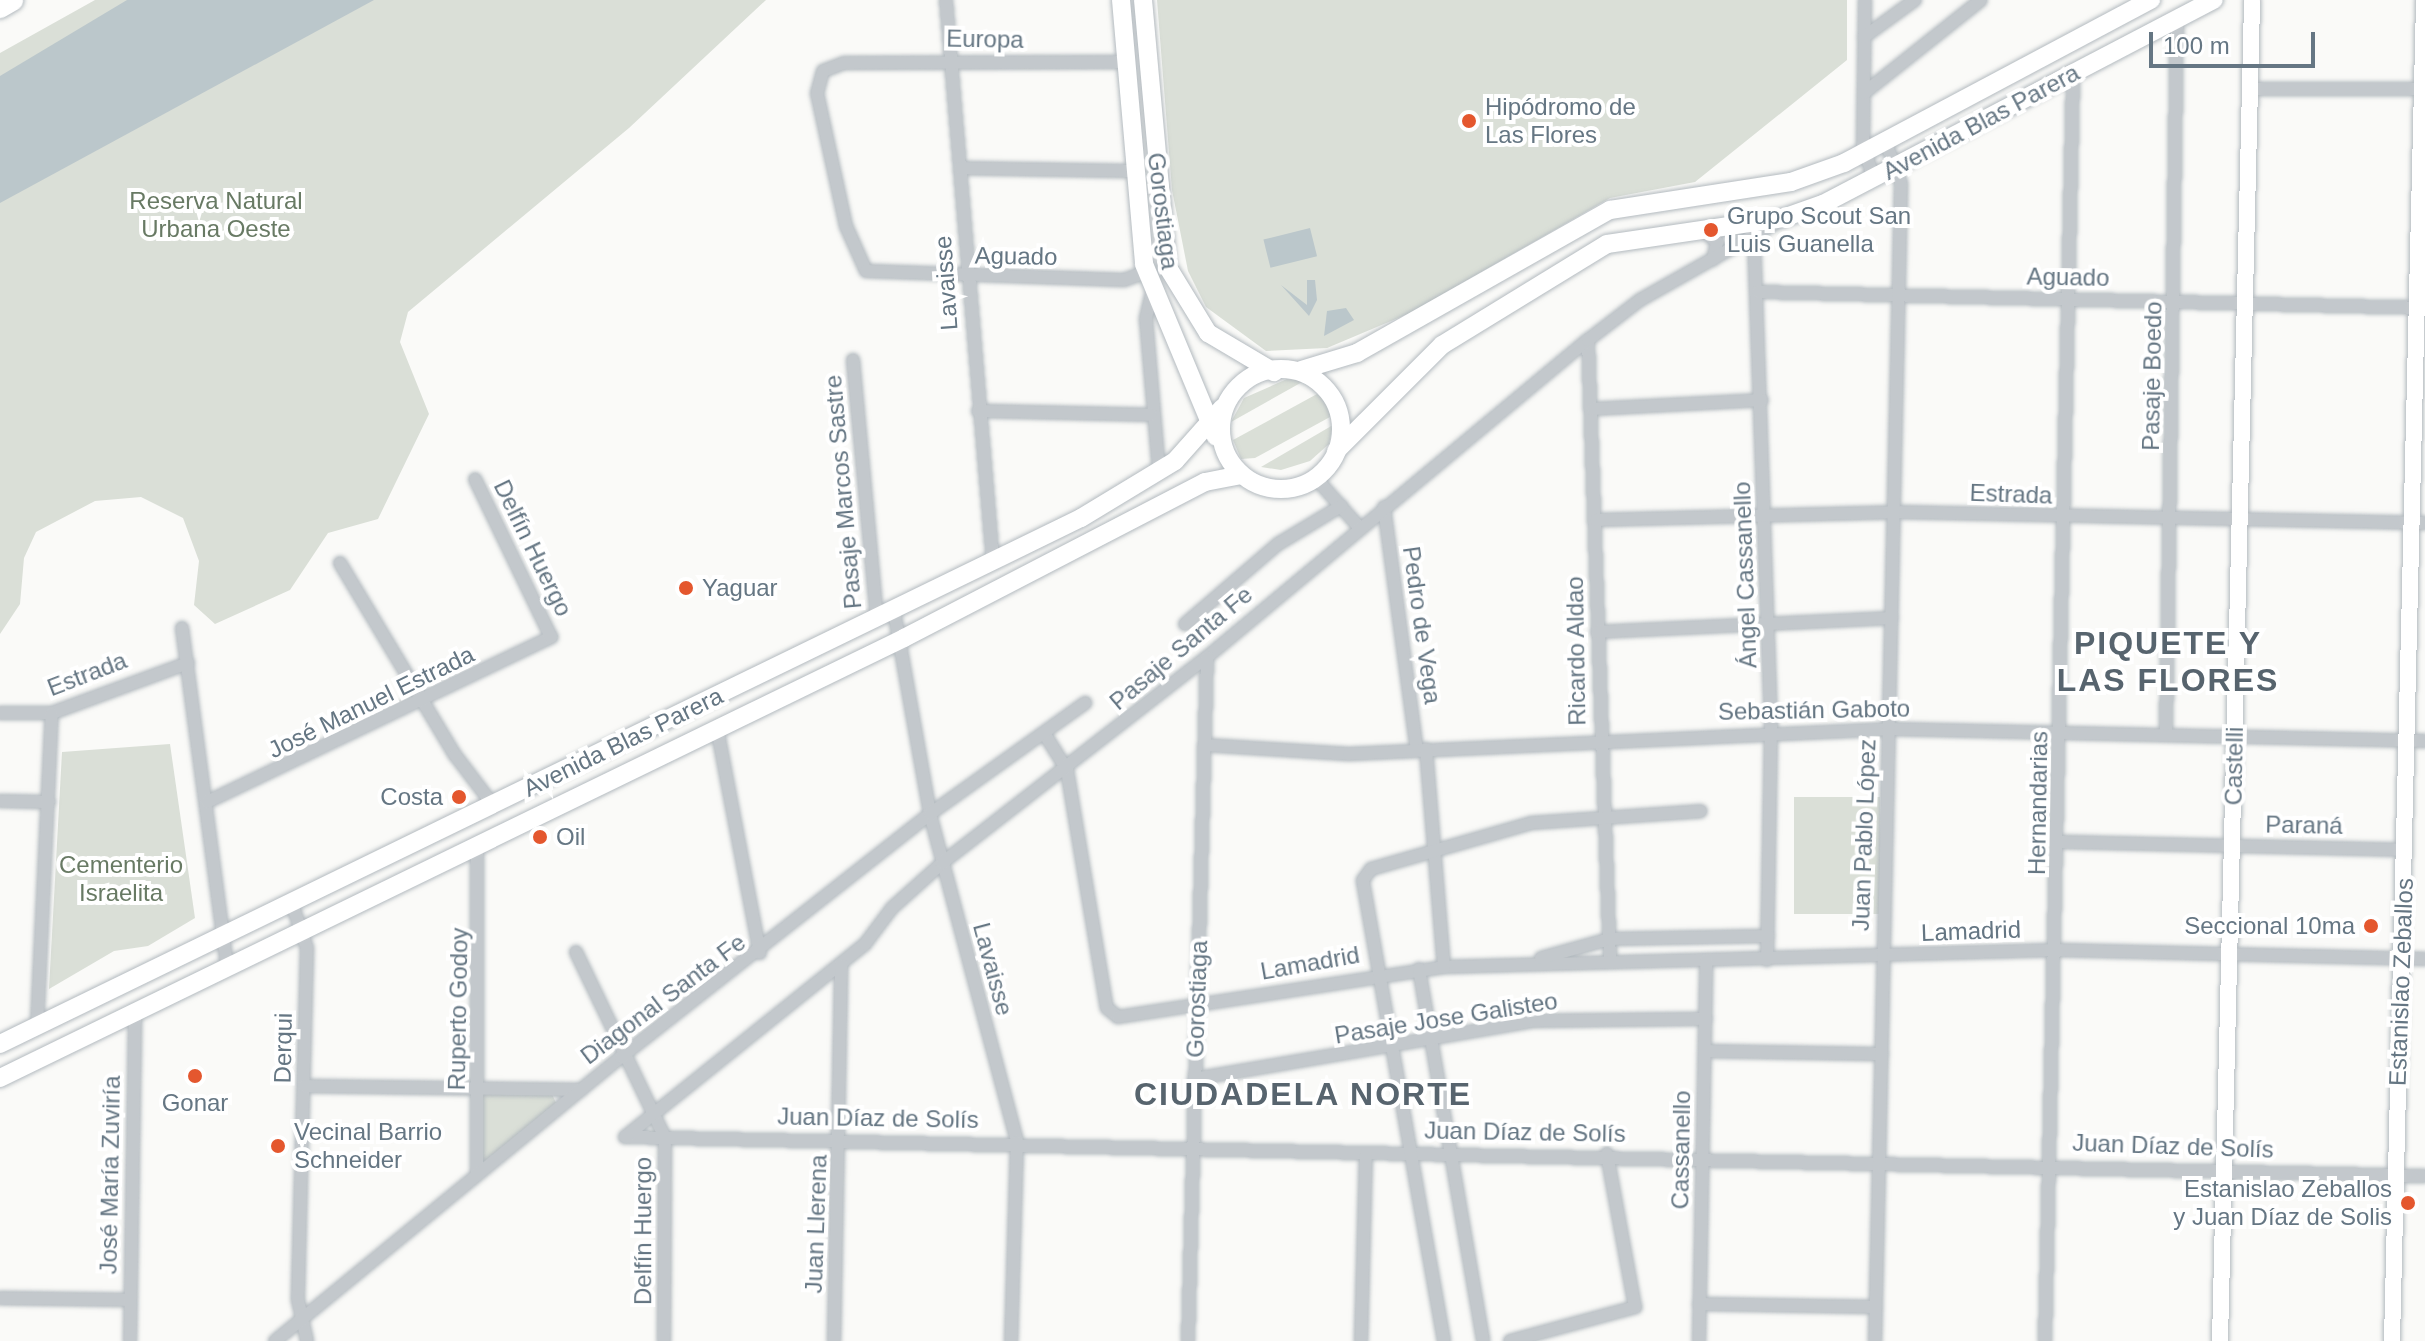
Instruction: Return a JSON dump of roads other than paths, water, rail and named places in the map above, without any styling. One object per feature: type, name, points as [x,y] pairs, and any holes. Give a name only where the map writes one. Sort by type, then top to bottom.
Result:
[{"type":"highway","points":[[0,7],[12,0]]},
{"type":"main road","name":"Gorostiaga","points":[[1121,0],[1134,171],[1146,272],[1152,292],[1240,475]]},
{"type":"main road","name":"Gorostiaga","points":[[1143,0],[1163,246],[1175,288],[1219,343],[1274,372]]},
{"type":"main road","name":"Avenida Blas Parera","points":[[1301,370],[1357,353],[1610,210],[1791,182],[1864,153],[2151,0]]},
{"type":"main road","name":"Avenida Blas Parera","points":[[1336,451],[1412,370],[1488,313],[1607,244],[1698,228],[1783,218],[1898,168],[2214,0]]},
{"type":"main road","name":"Castelli","points":[[2220,1341],[2252,0]]},
{"type":"main road","name":"Estanislao Zeballos","points":[[2392,1341],[2407,740],[2419,523],[2424,0]]},
{"type":"main road","points":[[1128,91],[1151,89]]},
{"type":"main road","points":[[1215,421],[1274,372],[1301,370],[1336,394],[1342,424],[1336,451],[1314,476],[1269,487],[1240,475]]},
{"type":"main road","name":"Avenida Blas Parera","points":[[0,1044],[993,562],[1159,472],[1215,421]]},
{"type":"main road","name":"Avenida Blas Parera","points":[[0,1078],[904,638],[1205,482],[1240,475]]},
{"type":"street","name":"Lavaisse","points":[[946,0],[993,562]]},
{"type":"street","points":[[1865,0],[1864,153],[1874,179]]},
{"type":"street","points":[[1864,37],[1915,0]]},
{"type":"street","points":[[1864,93],[1981,0]]},
{"type":"street","name":"Pasaje Boedo","points":[[2166,734],[2177,19]]},
{"type":"street","name":"Europa","points":[[883,276],[866,271],[854,253],[817,93],[823,71],[844,63],[1126,62]]},
{"type":"street","name":"Hernandarias","points":[[2045,1341],[2073,300],[2073,74]]},
{"type":"street","points":[[2251,89],[2423,89]]},
{"type":"street","name":"Juan Pablo López","points":[[1875,1341],[1882,1054],[1881,955],[1891,729],[1899,295],[1898,168],[1886,143]]},
{"type":"street","points":[[960,168],[1134,171]]},
{"type":"street","name":"Pasaje Santa Fe","points":[[625,1137],[651,1111],[841,965],[942,863],[1067,770],[1207,657],[1359,527],[1588,340],[1640,300],[1754,238],[1783,218]]},
{"type":"street","points":[[1698,228],[1717,242],[1713,260]]},
{"type":"street","name":"Ángel Cassanello","points":[[1754,238],[1762,400],[1771,730],[1767,960]]},
{"type":"street","name":"Aguado","points":[[883,276],[1124,280],[1146,272]]},
{"type":"street","name":"Gorostiaga","points":[[1152,292],[1145,302],[1151,415],[1159,472]]},
{"type":"street","name":"Aguado","points":[[1758,292],[2421,308]]},
{"type":"street","name":"Ricardo Aldao","points":[[1588,340],[1593,409],[1600,739],[1610,960]]},
{"type":"street","name":"Pasaje Marcos Sastre","points":[[853,360],[886,615]]},
{"type":"street","points":[[1593,409],[1762,400]]},
{"type":"street","points":[[978,411],[1151,415]]},
{"type":"street","points":[[1314,476],[1359,527]]},
{"type":"street","name":"Delfín Huergo","points":[[475,479],[551,637]]},
{"type":"street","points":[[1185,624],[1278,544],[1341,506]]},
{"type":"street","name":"Pedro de Vega","points":[[1384,507],[1421,749],[1444,967]]},
{"type":"street","name":"Estrada","points":[[1596,520],[1895,512],[2240,522],[2419,523]]},
{"type":"street","points":[[340,563],[426,700],[455,755],[493,805]]},
{"type":"street","name":"Lavaisse","points":[[886,615],[904,638],[930,814],[1017,1142],[1011,1341]]},
{"type":"street","points":[[1597,632],[1892,618]]},
{"type":"street","points":[[182,628],[207,802],[220,935],[227,965]]},
{"type":"street","name":"José Manuel Estrada","points":[[207,802],[426,700],[551,637]]},
{"type":"street","name":"Gorostiaga","points":[[1188,1341],[1207,657]]},
{"type":"street","name":"Estrada","points":[[0,713],[52,713],[188,663]]},
{"type":"street","name":"Diagonal Santa Fe","points":[[275,1341],[621,1057],[760,953],[930,814],[1085,703]]},
{"type":"street","points":[[37,1026],[52,713]]},
{"type":"street","points":[[717,728],[760,953]]},
{"type":"street","name":"Sebastián Gaboto","points":[[1204,745],[1349,754],[1771,730],[1891,729],[2425,741]]},
{"type":"street","points":[[1044,733],[1067,770]]},
{"type":"street","name":"Lamadrid","points":[[1067,770],[1110,1015],[1378,974],[1444,967],[2057,950],[2425,959]]},
{"type":"street","points":[[0,801],[49,802]]},
{"type":"street","points":[[1444,1341],[1389,1050],[1363,880],[1371,869],[1531,823],[1701,811]]},
{"type":"street","name":"Paraná","points":[[2059,842],[2404,850]]},
{"type":"street","name":"Ruperto Godoy","points":[[477,845],[477,1175]]},
{"type":"street","name":"Derqui","points":[[291,901],[303,929],[304,1086],[299,1321],[307,1341]]},
{"type":"street","name":"Lamadrid","points":[[1519,964],[1609,939],[1768,936]]},
{"type":"street","name":"Delfín Huergo","points":[[576,952],[622,1041],[621,1057],[665,1138],[664,1341]]},
{"type":"street","name":"Cassanello","points":[[1699,1341],[1706,960]]},
{"type":"street","name":"Juan Llerena","points":[[834,1341],[841,1139],[841,965]]},
{"type":"street","points":[[1419,969],[1447,1153],[1483,1341]]},
{"type":"street","name":"José María Zuviría","points":[[130,1341],[135,1010]]},
{"type":"street","name":"Pasaje Jose Galisteo","points":[[1194,1079],[1389,1050],[1535,1021],[1706,1019]]},
{"type":"street","points":[[1706,1051],[1882,1054]]},
{"type":"street","points":[[304,1086],[581,1090]]},
{"type":"street","name":"Juan Díaz de Solís","points":[[625,1137],[1017,1142],[1366,1154],[1607,1154],[1703,1159],[2048,1164],[2425,1176]]},
{"type":"street","points":[[1361,1341],[1366,1154]]},
{"type":"street","points":[[1510,1341],[1550,1336],[1635,1307],[1607,1154]]},
{"type":"street","points":[[0,1298],[129,1300]]},
{"type":"street","points":[[1699,1304],[1876,1307]]},
{"type":"place","name":"Hipódromo de Las Flores","points":[[1469,121]]},
{"type":"place","name":"Grupo Scout San Luis Guanella","points":[[1711,230]]},
{"type":"place","name":"Yaguar","points":[[686,588]]},
{"type":"place","name":"Costa","points":[[459,797]]},
{"type":"place","name":"Oil","points":[[540,837]]},
{"type":"place","name":"Seccional 10ma","points":[[2371,926]]},
{"type":"place","name":"Gonar","points":[[195,1076]]},
{"type":"place","name":"Vecinal Barrio Schneider","points":[[278,1146]]},
{"type":"place","name":"Estanislao Zeballos y Juan Díaz de Solis","points":[[2408,1203]]},
{"type":"district","name":"PIQUETE Y LAS FLORES","points":[[2168,662]]},
{"type":"district","name":"CIUDADELA NORTE","points":[[1303,1094]]},
{"type":"park label","name":"Reserva Natural Urbana Oeste","points":[[216,215]]},
{"type":"park label","name":"Cementerio Israelita","points":[[121,879]]}]
